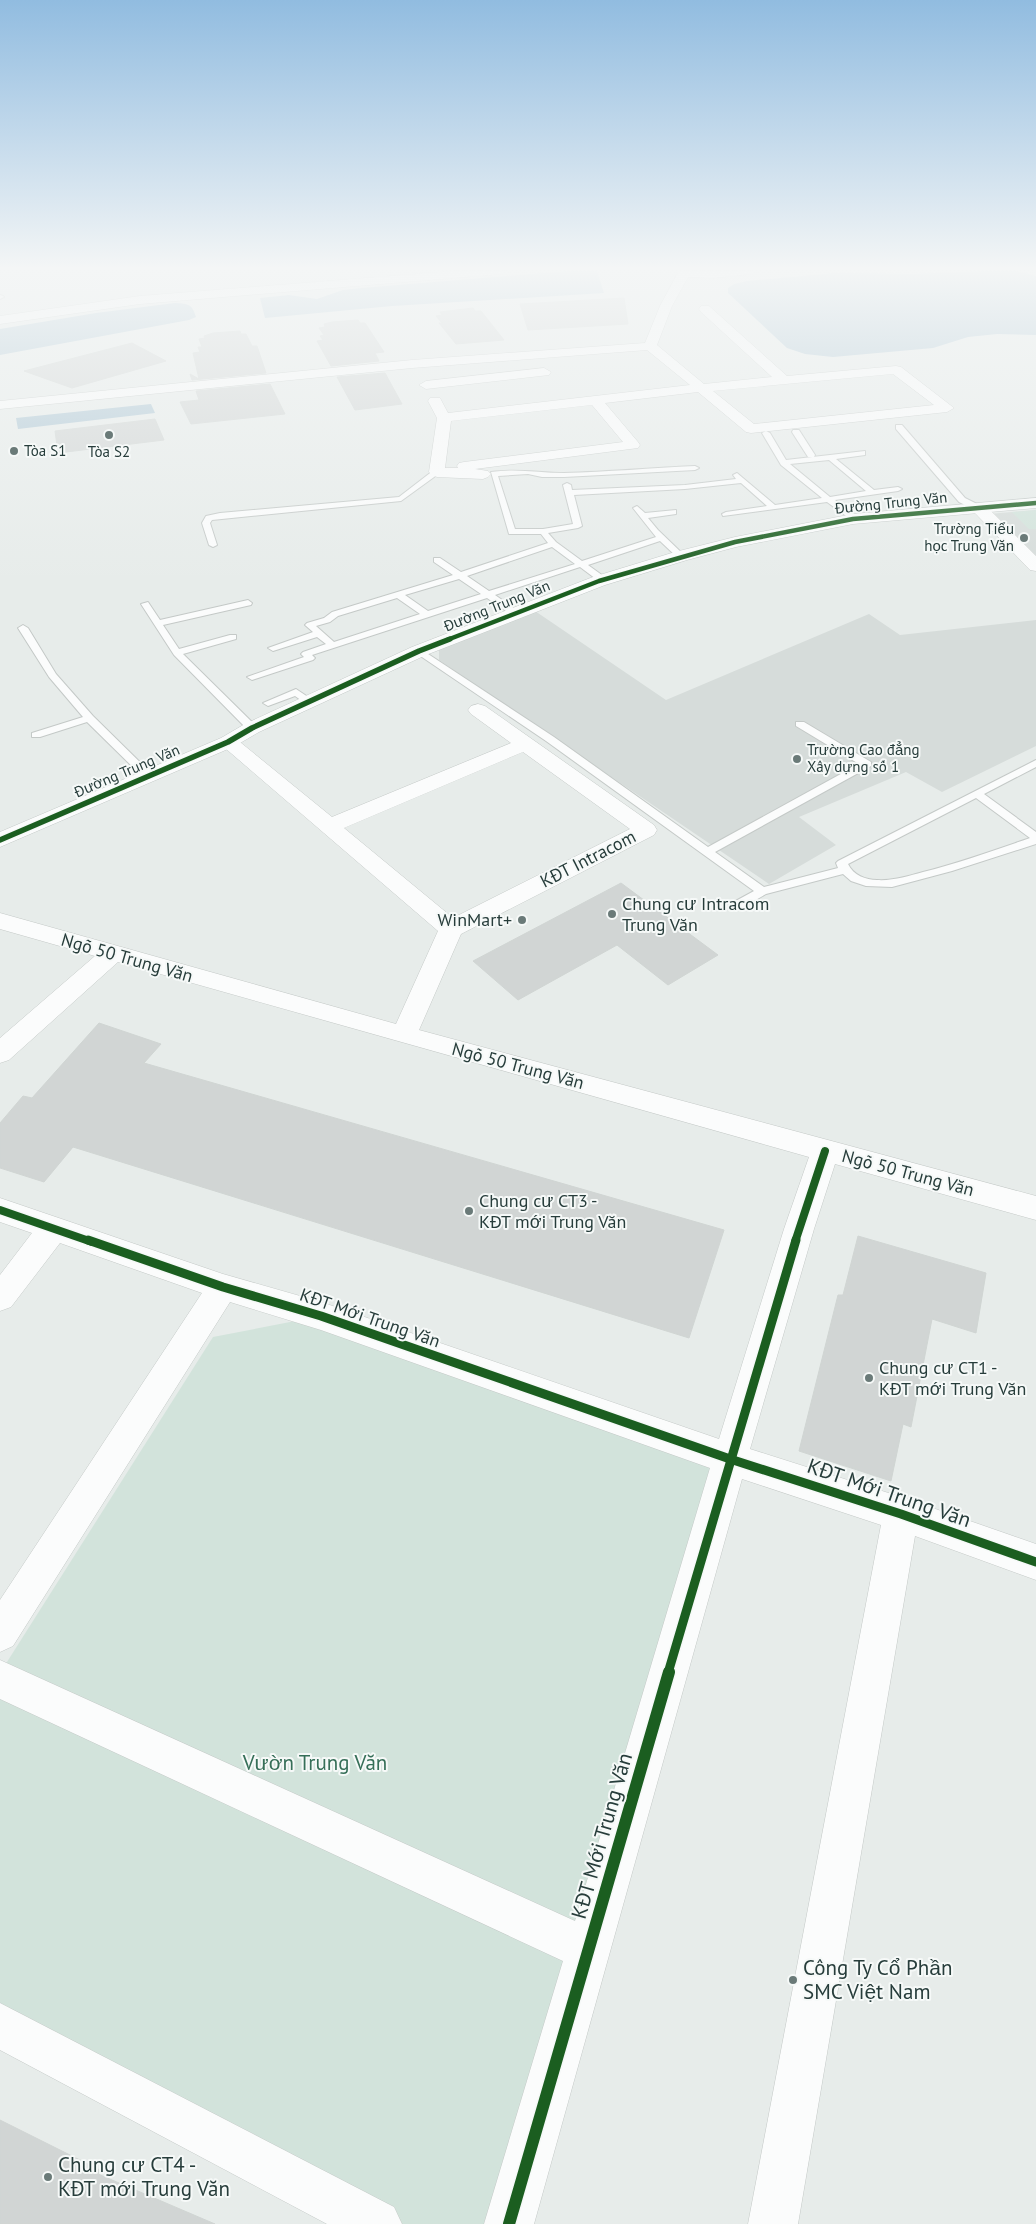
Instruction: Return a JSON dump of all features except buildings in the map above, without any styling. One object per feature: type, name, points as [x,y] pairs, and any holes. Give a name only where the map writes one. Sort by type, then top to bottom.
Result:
[{"type":"street","points":[[0,405],[304,375]]},
{"type":"street","points":[[419,375],[444,418],[437,472],[494,474]]},
{"type":"street","points":[[426,385],[519,375]]},
{"type":"street","points":[[685,375],[751,429],[946,408],[902,375]]},
{"type":"street","points":[[777,375],[782,379]]},
{"type":"street","points":[[444,418],[782,379],[835,375]]},
{"type":"street","points":[[464,466],[633,445],[595,400]]},
{"type":"street","name":"Đường Trung Văn","points":[[0,840],[228,742],[252,728],[308,701],[419,651],[603,580],[734,542],[853,519],[1036,504]]},
{"type":"street","points":[[980,509],[1036,566]]},
{"type":"street","name":"KĐT Intracom","points":[[451,929],[646,830],[478,710]]},
{"type":"street","points":[[228,742],[451,929],[404,1035]]},
{"type":"street","points":[[330,826],[525,744]]},
{"type":"street","name":"Ngõ 50 Trung Văn","points":[[0,921],[404,1035],[1036,1208]]},
{"type":"street","points":[[0,1053],[112,954]]},
{"type":"street","name":"KĐT Mới Trung Văn","points":[[509,2224],[730,1458],[798,1230],[825,1151]]},
{"type":"street","name":"KĐT Mới Trung Văn","points":[[0,1210],[223,1287],[321,1316],[1036,1562]]},
{"type":"street","points":[[0,1298],[54,1228]]},
{"type":"street","points":[[0,1633],[223,1287]]},
{"type":"street","name":"KĐT Mới Trung Văn","points":[[773,2224],[901,1514]]},
{"type":"street","points":[[0,1679],[588,1950]]},
{"type":"street","points":[[0,2026],[377,2224]]},
{"type":"lane","points":[[899,427],[962,500],[980,509]]},
{"type":"lane","points":[[796,432],[811,456]]},
{"type":"lane","points":[[766,434],[783,461],[853,519]]},
{"type":"lane","points":[[783,461],[839,452]]},
{"type":"lane","points":[[783,461],[862,453]]},
{"type":"lane","points":[[830,457],[873,493]]},
{"type":"lane","points":[[564,475],[578,526],[542,531],[512,532],[494,474],[528,472],[542,475],[564,475],[695,468]]},
{"type":"lane","points":[[213,545],[206,523],[209,518],[220,515],[401,499],[437,472]]},
{"type":"lane","points":[[569,493],[686,487],[739,477],[774,508]]},
{"type":"lane","points":[[726,514],[898,489]]},
{"type":"lane","points":[[637,508],[662,538],[681,556]]},
{"type":"lane","points":[[642,516],[673,512]]},
{"type":"lane","points":[[542,531],[553,544],[603,580]]},
{"type":"lane","points":[[252,677],[310,658],[306,654],[332,645],[662,538]]},
{"type":"lane","points":[[332,645],[310,625],[327,620],[334,614],[459,576],[553,544]]},
{"type":"lane","points":[[437,560],[515,613]]},
{"type":"lane","points":[[398,594],[427,615]]},
{"type":"lane","points":[[158,623],[248,603]]},
{"type":"lane","points":[[145,604],[177,653],[252,728]]},
{"type":"lane","points":[[23,628],[52,675],[89,718],[149,777]]},
{"type":"lane","points":[[273,648],[319,633]]},
{"type":"lane","points":[[177,653],[233,637]]},
{"type":"lane","points":[[419,651],[550,739],[709,851],[762,891]]},
{"type":"lane","points":[[268,703],[296,692],[308,701]]},
{"type":"lane","points":[[36,734],[89,718]]},
{"type":"lane","points":[[709,851],[867,764],[800,724]]},
{"type":"lane","points":[[1036,763],[842,863],[844,870],[853,877],[875,884],[902,881],[944,870],[1036,838]]},
{"type":"lane","points":[[977,794],[1036,838]]},
{"type":"lane","points":[[736,906],[762,891],[844,870]]},
{"type":"shaded area","name":"Trường Tiểu học Trung Văn","points":[[1036,510],[1036,562],[989,514]]},
{"type":"shaded area","name":"Trường Cao đẳng Xây dựng số 1","points":[[535,611],[666,700],[869,614],[900,635],[1036,620],[1036,746],[942,792],[906,772],[799,817],[836,845],[769,884],[439,660],[439,646]]},
{"type":"green space","points":[[1036,510],[1036,529],[1029,529],[1012,512]]},
{"type":"green space","name":"Vườn Trung Văn","points":[[321,1316],[730,1459],[509,2224],[383,2224],[0,2012],[0,1673],[213,1337]]},
{"type":"water","points":[[151,404],[155,413],[18,429],[16,418]]},
{"type":"cycle path","points":[[0,840],[228,742],[252,728],[419,651],[599,581],[735,542],[853,519],[1036,503]]},
{"type":"cycle path","points":[[509,2224],[730,1459],[799,1229],[825,1151]]},
{"type":"cycle path","points":[[0,1210],[223,1287],[321,1316],[730,1459],[901,1514],[1036,1562]]},
{"type":"place","name":"Tòa S2","points":[[109,435]]},
{"type":"place","name":"Tòa S1","points":[[14,451]]},
{"type":"place","name":"Trường Tiểu học Trung Văn","points":[[1024,538]]},
{"type":"place","name":"Trường Cao đẳng Xây dựng số 1","points":[[797,759]]},
{"type":"place","name":"Chung cư Intracom Trung Văn","points":[[612,914]]},
{"type":"place","name":"WinMart+","points":[[522,920]]},
{"type":"place","name":"Chung cư CT3 - KĐT mới Trung Văn","points":[[469,1211]]},
{"type":"place","name":"Chung cư CT1 - KĐT mới Trung Văn","points":[[869,1378]]},
{"type":"place","name":"Công Ty Cổ Phần SMC Việt Nam","points":[[793,1980]]},
{"type":"place","name":"Chung cư CT4 - KĐT mới Trung Văn","points":[[48,2177]]}]
